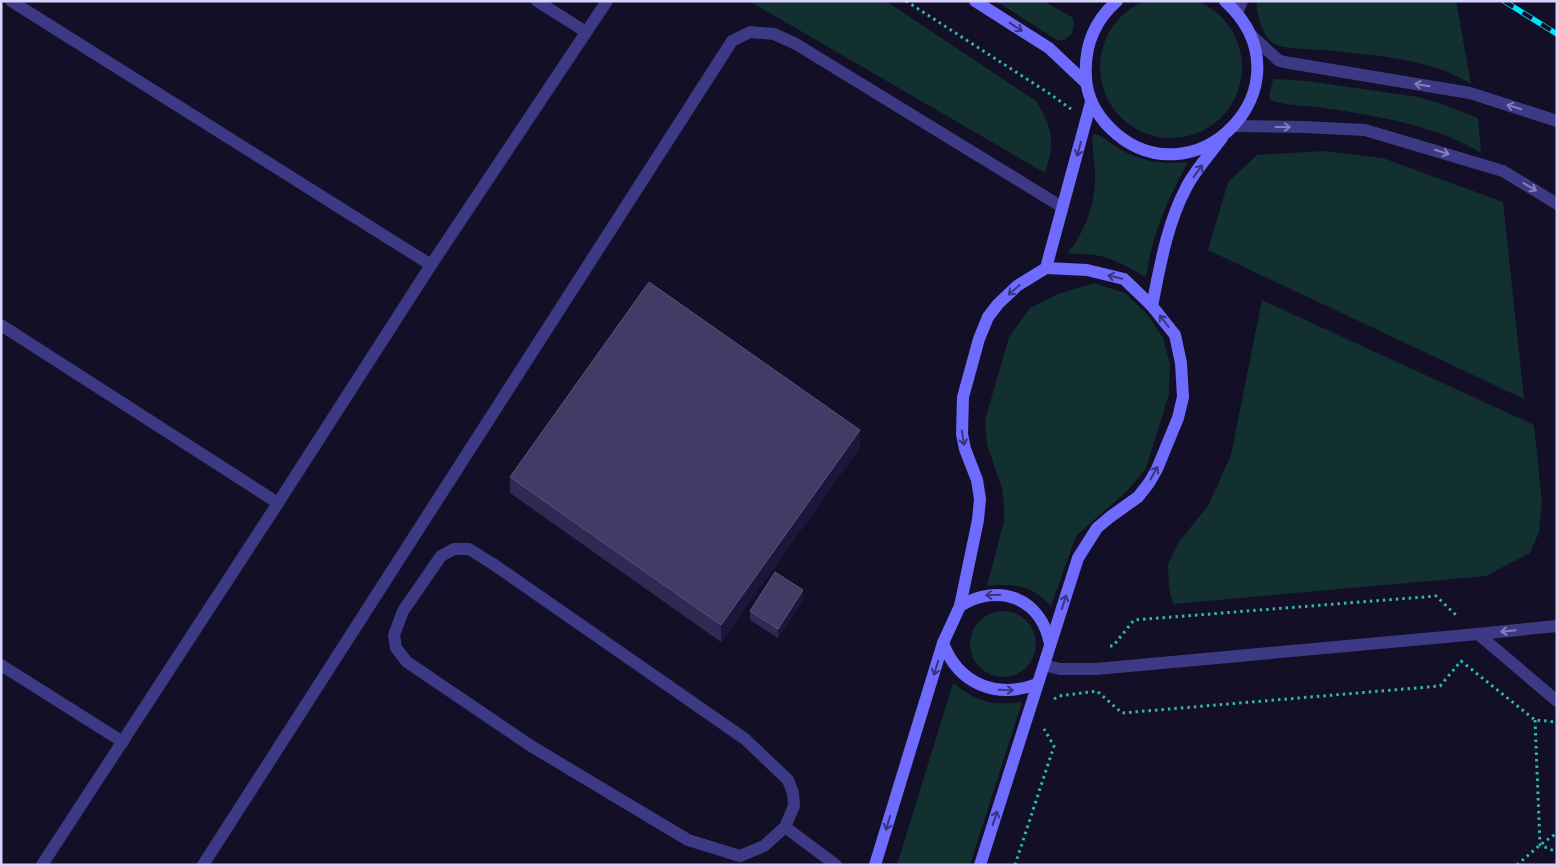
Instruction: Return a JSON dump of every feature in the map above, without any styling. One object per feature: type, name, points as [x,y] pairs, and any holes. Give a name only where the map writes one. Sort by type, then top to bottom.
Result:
[{"type":"street","points":[[11,1],[431,265]]},
{"type":"street","points":[[537,1],[586,32]]},
{"type":"street","points":[[42,865],[431,265],[607,1]]},
{"type":"street","points":[[975,1],[1049,48],[1086,83]]},
{"type":"street","points":[[1117,1],[1107,10],[1096,26],[1088,44],[1085,64],[1086,83],[1091,102],[1103,121],[1118,136],[1138,147],[1159,153],[1181,154],[1202,148],[1222,138]]},
{"type":"street","points":[[1152,306],[1160,264],[1171,226],[1186,188],[1222,138],[1246,111],[1254,93],[1257,74],[1256,54],[1251,36],[1240,7],[1225,1]]},
{"type":"street","points":[[203,865],[732,42],[750,32],[774,34],[796,44],[1062,207]]},
{"type":"street","points":[[1251,36],[1278,60],[1284,62],[1470,93],[1557,121]]},
{"type":"street","points":[[1046,268],[1091,102]]},
{"type":"street","points":[[1234,126],[1365,130],[1502,171],[1557,204]]},
{"type":"street","points":[[876,865],[943,644],[960,606],[978,520],[980,499],[977,480],[965,449],[962,434],[963,397],[979,339],[988,317],[998,304],[1017,286],[1046,268],[1087,270],[1124,279],[1152,306],[1176,335],[1181,363],[1183,397],[1178,418],[1157,469],[1149,483],[1138,497],[1097,528],[1078,558],[980,865]]},
{"type":"street","points":[[1,325],[278,503]]},
{"type":"street","points":[[454,549],[469,549],[745,739],[788,780],[793,793],[794,806],[785,826],[764,846],[740,856],[688,840],[531,746],[407,662],[396,648],[394,635],[403,611],[441,556],[454,549]]},
{"type":"street","points":[[960,606],[982,596],[1006,595],[1017,598],[1027,604],[1043,622],[1048,632],[1050,644]]},
{"type":"street","points":[[1044,665],[1060,670],[1096,669],[1557,626]]},
{"type":"street","points":[[1478,634],[1557,701]]},
{"type":"street","points":[[943,644],[958,669],[969,679],[983,686],[999,690],[1013,690],[1038,684]]},
{"type":"street","points":[[1,666],[123,742]]},
{"type":"street","points":[[785,826],[836,865]]},
{"type":"path","points":[[906,1],[1050,94],[1075,112],[1086,123]]},
{"type":"path","points":[[1097,692],[1096,647],[1113,646],[1134,620],[1436,596],[1462,622]]},
{"type":"path","points":[[1052,700],[1059,696],[1097,692],[1122,713],[1440,686],[1461,661],[1535,720],[1557,722]]},
{"type":"path","points":[[1535,720],[1540,845]]},
{"type":"path","points":[[1015,865],[1054,746],[1042,724]]},
{"type":"path","points":[[1516,865],[1557,833]]},
{"type":"path","points":[[1540,845],[1557,852]]},
{"type":"green space","points":[[1171,-4],[1185,-3],[1198,1],[1211,8],[1221,17],[1230,27],[1237,40],[1241,53],[1241,81],[1237,94],[1230,107],[1221,117],[1211,126],[1198,133],[1185,137],[1171,138],[1157,137],[1144,133],[1131,126],[1121,117],[1112,107],[1105,94],[1101,81],[1100,67],[1101,53],[1105,40],[1112,27],[1121,17],[1131,8],[1144,1],[1157,-3]]},
{"type":"green space","points":[[749,1],[886,1],[1036,101],[1046,119],[1051,136],[1050,152],[1045,173]]},
{"type":"green space","points":[[996,1],[1043,1],[1072,17],[1074,22],[1072,34],[1064,40],[1057,40]]},
{"type":"green space","points":[[1257,1],[1456,1],[1471,84],[1443,70],[1403,60],[1278,45],[1269,40],[1260,24]]},
{"type":"green space","points":[[1273,80],[1307,81],[1418,97],[1445,105],[1478,118],[1481,153],[1445,136],[1405,123],[1363,114],[1270,100],[1269,95]]},
{"type":"green space","points":[[1094,134],[1142,159],[1168,163],[1186,162],[1187,164],[1161,219],[1148,262],[1146,277],[1102,256],[1068,253],[1081,233],[1093,201],[1095,179],[1092,138]]},
{"type":"green space","points":[[1324,151],[1383,158],[1503,202],[1524,399],[1208,250],[1228,182],[1257,155]]},
{"type":"green space","points":[[1094,283],[1125,293],[1148,315],[1163,338],[1170,364],[1169,394],[1146,468],[1127,491],[1076,536],[1051,606],[1037,594],[1022,587],[1014,585],[987,586],[1004,521],[1004,506],[1002,488],[987,445],[985,420],[1009,337],[1030,308],[1058,294]]},
{"type":"green space","points":[[1262,300],[1534,425],[1542,502],[1539,532],[1530,553],[1486,576],[1173,604],[1169,588],[1168,564],[1178,543],[1208,506],[1231,455]]},
{"type":"green space","points":[[1003,611],[1016,614],[1026,621],[1033,631],[1036,644],[1033,657],[1026,667],[1016,674],[1003,677],[990,674],[980,667],[973,657],[970,644],[973,631],[980,621],[990,614]]},
{"type":"green space","points":[[953,683],[970,695],[985,701],[993,703],[1022,702],[970,865],[897,865]]},
{"type":"building","points":[[649,282],[860,430],[721,625],[510,477]]},
{"type":"building","points":[[775,572],[803,590],[778,629],[750,611]]},
{"type":"railway","points":[[1504,1],[1557,34]]}]
